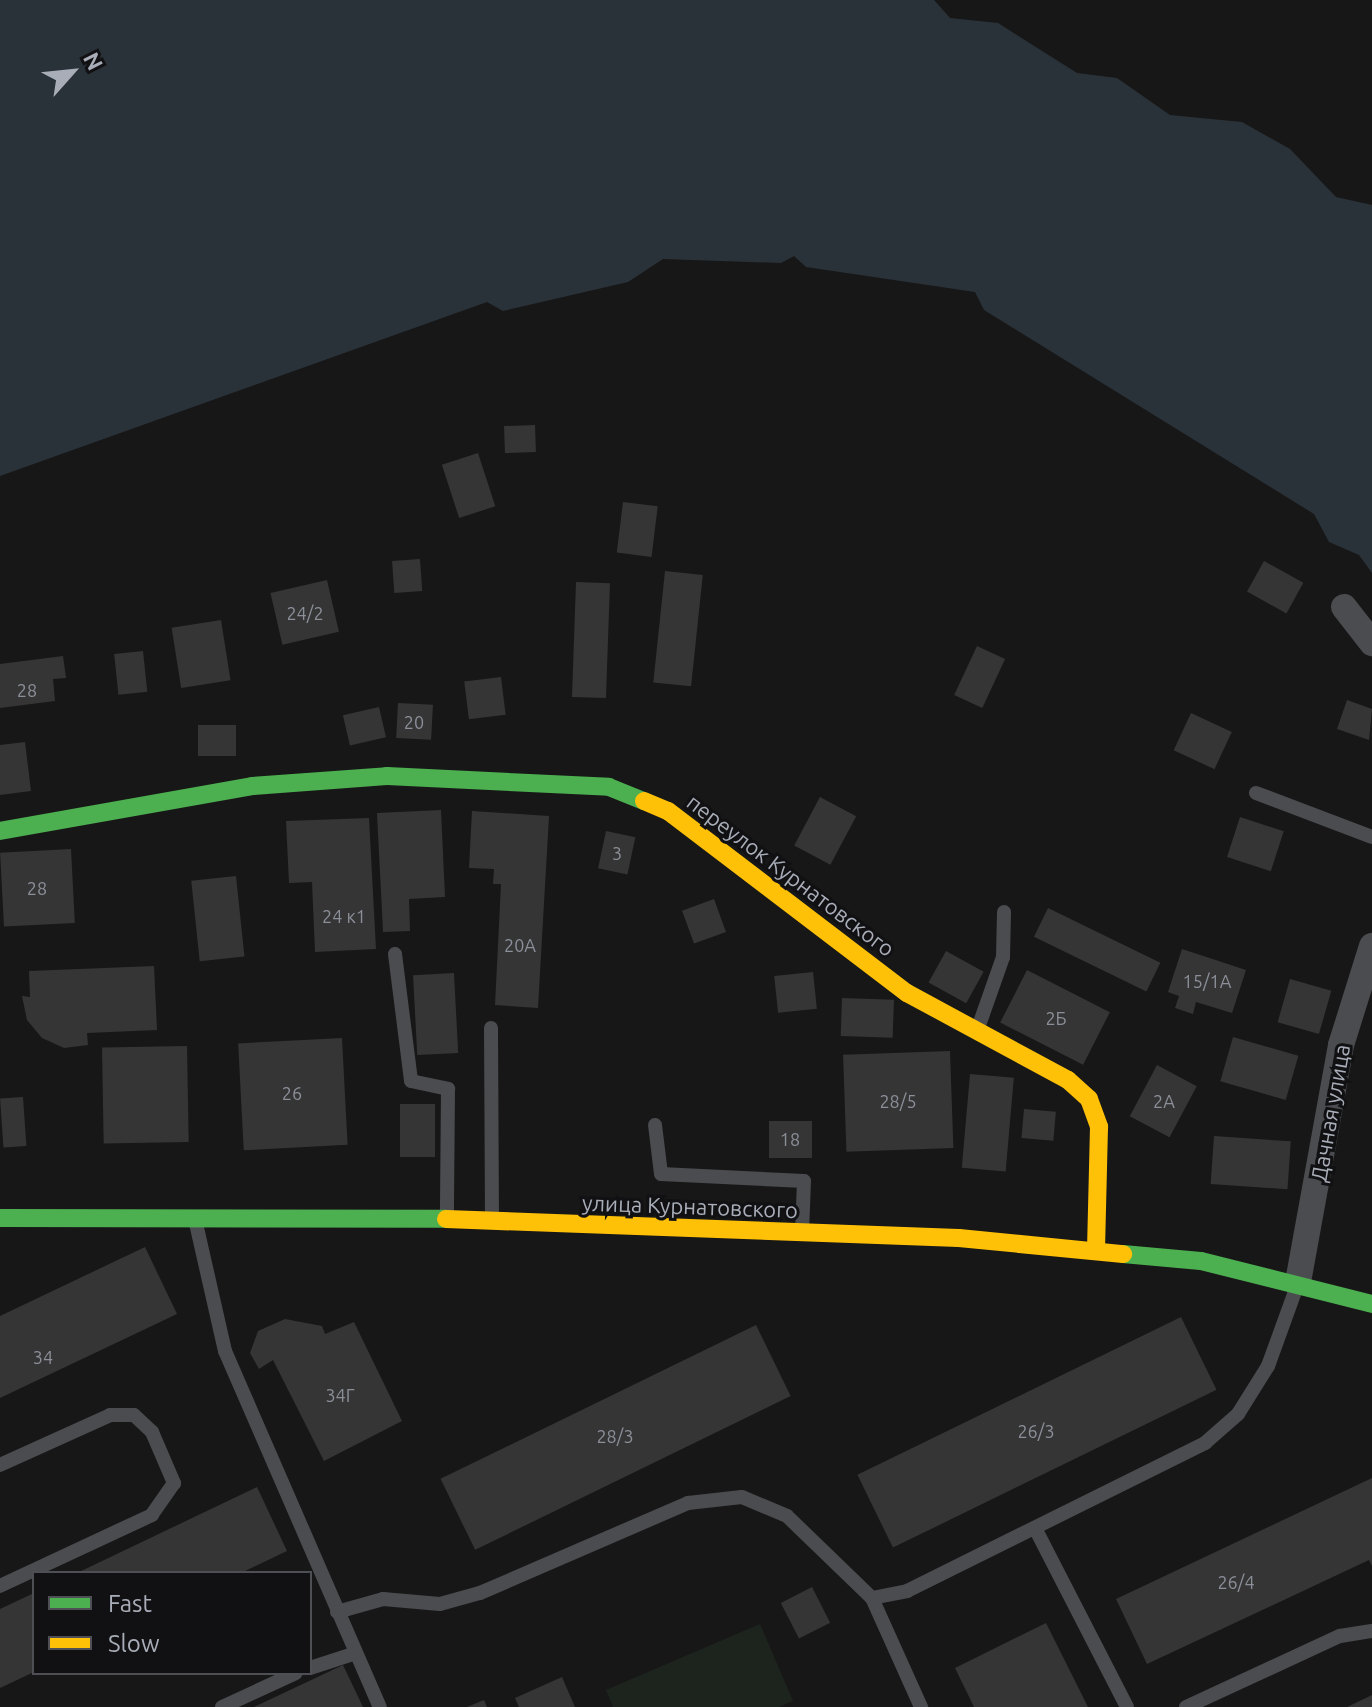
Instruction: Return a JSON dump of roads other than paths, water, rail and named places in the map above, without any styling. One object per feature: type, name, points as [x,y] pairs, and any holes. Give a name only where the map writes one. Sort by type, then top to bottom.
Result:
[{"type":"street","points":[[1344,607],[1372,643]]},
{"type":"street","name":"переулок Курнатовского","points":[[0,831],[312,782],[387,776],[609,787],[668,811],[788,908],[976,1033],[1068,1080],[1089,1099],[1099,1127],[1096,1248]]},
{"type":"street","name":"Дачная улица","points":[[1298,1282],[1341,1045],[1372,946]]},
{"type":"street","name":"улица Курнатовского","points":[[0,1218],[195,1215],[447,1220],[1096,1248],[1298,1282],[1372,1304]]},
{"type":"lane","points":[[1256,793],[1372,837]]},
{"type":"lane","points":[[976,1033],[1003,957],[1004,912]]},
{"type":"lane","points":[[395,954],[411,1081],[448,1089],[447,1220]]},
{"type":"lane","points":[[491,1028],[492,1222]]},
{"type":"lane","points":[[655,1125],[661,1174],[804,1181],[802,1235]]},
{"type":"lane","points":[[195,1215],[225,1351],[380,1707]]},
{"type":"lane","points":[[872,1598],[907,1591],[1150,1475],[1238,1414],[1268,1366],[1298,1282]]},
{"type":"lane","points":[[0,1465],[110,1415],[134,1415],[152,1432],[174,1483],[152,1515],[32,1571]]},
{"type":"lane","points":[[337,1612],[383,1599],[440,1604],[480,1593],[688,1503],[742,1497],[787,1516],[872,1598],[921,1707]]},
{"type":"lane","points":[[1035,1528],[1127,1707]]},
{"type":"lane","points":[[0,1586],[32,1571]]},
{"type":"lane","points":[[1186,1707],[1340,1636],[1372,1631]]},
{"type":"lane","points":[[312,1667],[356,1653]]},
{"type":"lane","points":[[222,1707],[292,1675]]}]
